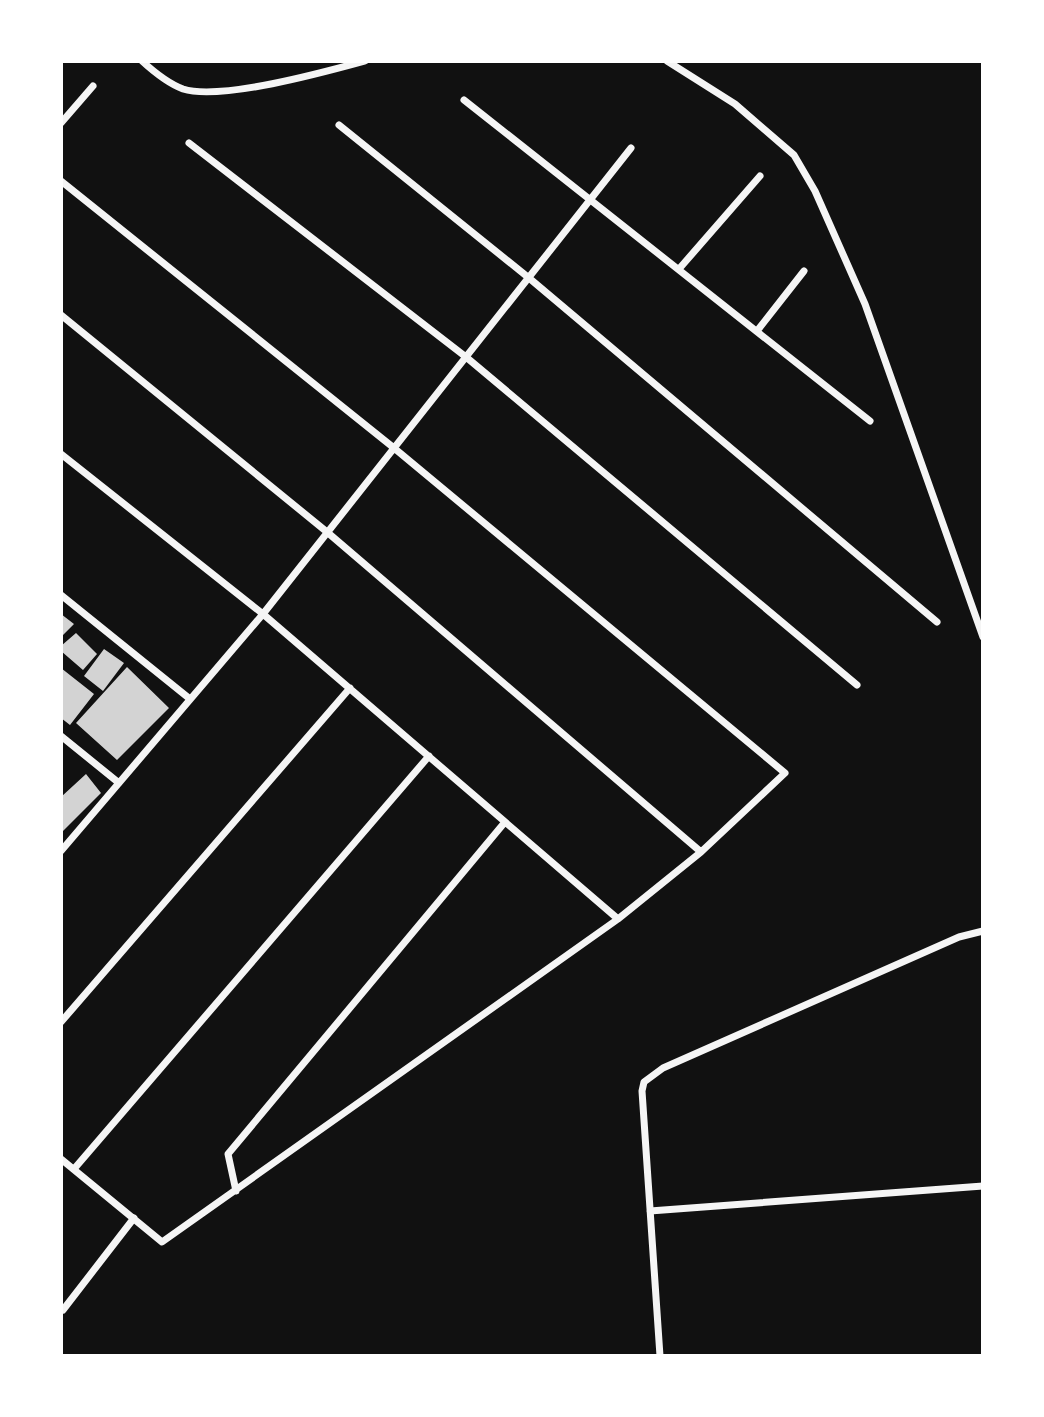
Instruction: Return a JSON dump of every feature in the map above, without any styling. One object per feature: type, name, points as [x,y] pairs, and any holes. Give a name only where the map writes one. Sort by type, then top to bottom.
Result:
[{"type":"street","points":[[142,61],[166,80],[184,89],[242,89],[365,61]]},
{"type":"street","points":[[667,61],[735,104],[794,155],[816,191],[869,316],[983,637]]},
{"type":"street","points":[[61,123],[93,86]]},
{"type":"street","points":[[464,100],[680,268],[870,421]]},
{"type":"street","points":[[339,125],[529,278],[937,622]]},
{"type":"street","points":[[189,144],[466,357],[857,685]]},
{"type":"street","points":[[61,851],[263,614],[631,148]]},
{"type":"street","points":[[680,268],[760,176]]},
{"type":"street","points":[[61,181],[394,448],[785,773],[701,852],[618,919],[162,1242],[61,1158]]},
{"type":"street","points":[[757,331],[804,271]]},
{"type":"street","points":[[61,315],[327,532],[701,852]]},
{"type":"street","points":[[61,454],[263,614],[618,919]]},
{"type":"street","points":[[61,596],[190,699]]},
{"type":"street","points":[[61,1022],[350,688]]},
{"type":"street","points":[[61,736],[119,783]]},
{"type":"street","points":[[74,1169],[429,756]]},
{"type":"street","points":[[236,1191],[228,1154],[505,822]]},
{"type":"street","points":[[660,1356],[642,1091],[644,1082],[663,1068],[959,937],[983,932]]},
{"type":"street","points":[[650,1211],[983,1186]]},
{"type":"street","points":[[62,1310],[134,1218]]},
{"type":"building","points":[[61,614],[74,624],[61,637]]},
{"type":"building","points":[[76,633],[97,654],[83,670],[61,651],[61,646]]},
{"type":"building","points":[[104,649],[124,663],[103,691],[84,676]]},
{"type":"building","points":[[127,667],[169,708],[117,760],[76,723]]},
{"type":"building","points":[[61,668],[94,694],[70,725],[61,718]]},
{"type":"building","points":[[86,774],[101,793],[61,833],[61,797]]}]
